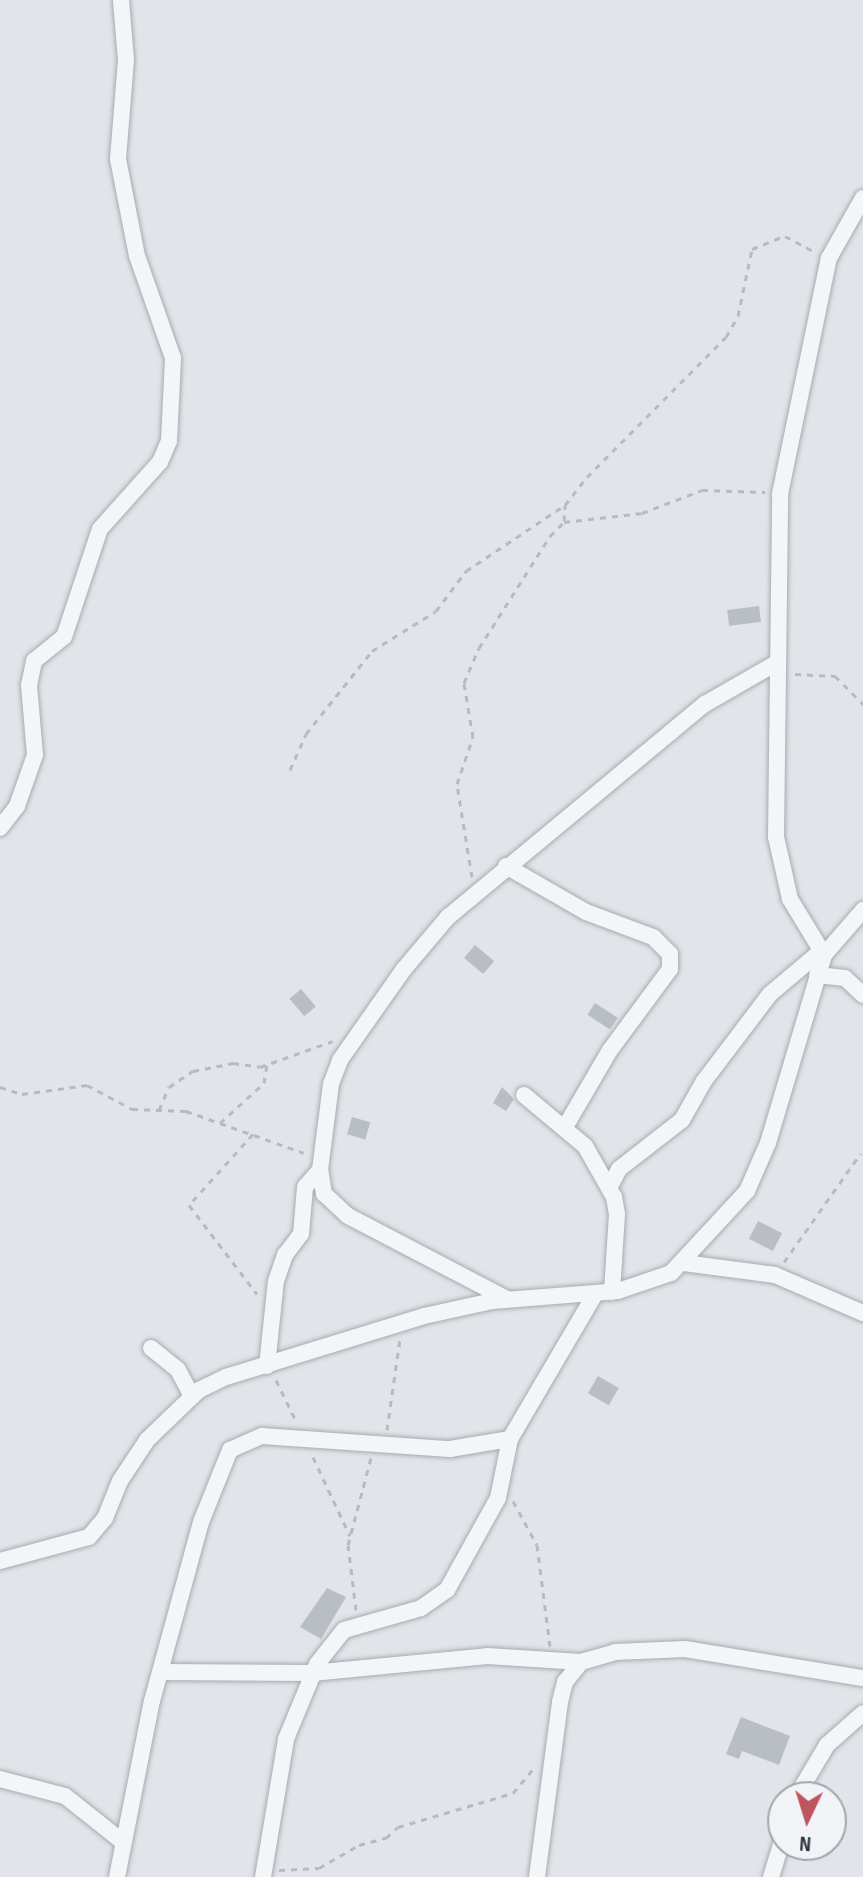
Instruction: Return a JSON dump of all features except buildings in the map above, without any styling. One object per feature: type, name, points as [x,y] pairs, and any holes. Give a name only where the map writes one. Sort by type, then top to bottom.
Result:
[{"type":"street","points":[[0,828],[17,806],[35,755],[29,685],[34,661],[64,637],[100,529],[160,462],[169,441],[173,358],[137,256],[118,159],[126,60],[121,0]]},
{"type":"street","points":[[0,1561],[77,1543],[98,1529],[120,1481],[147,1440],[192,1396],[226,1377],[399,1323],[507,1299],[604,1293],[655,1281],[684,1263],[733,1211],[753,1179],[822,953],[790,899],[780,867],[780,494],[829,258],[863,198]]},
{"type":"street","points":[[507,1299],[348,1216],[324,1194],[319,1171],[331,1084],[349,1046],[404,969],[472,896],[705,704],[778,667]]},
{"type":"street","points":[[506,866],[586,912],[653,937],[670,954],[670,969],[610,1050],[565,1127]]},
{"type":"street","points":[[609,1188],[625,1163],[682,1120],[704,1081],[770,994],[822,953],[863,910]]},
{"type":"street","points":[[817,975],[845,978],[863,995]]},
{"type":"street","points":[[264,1870],[286,1739],[312,1673],[334,1639],[358,1622],[421,1608],[447,1590],[501,1487],[510,1439],[604,1293],[617,1214],[609,1188],[585,1146],[524,1095]]},
{"type":"street","points":[[270,1364],[269,1310],[281,1265],[301,1234],[305,1187],[319,1171]]},
{"type":"street","points":[[684,1263],[775,1275],[863,1313]]},
{"type":"street","points":[[151,1348],[178,1370],[192,1396]]},
{"type":"street","points":[[117,1877],[161,1672],[201,1522],[230,1450],[249,1438],[473,1448],[510,1439]]},
{"type":"street","points":[[161,1672],[312,1673],[487,1656],[581,1662],[615,1652],[685,1649],[863,1678]]},
{"type":"street","points":[[537,1877],[554,1740],[565,1682],[581,1662]]},
{"type":"street","points":[[806,1781],[827,1745],[863,1713]]},
{"type":"street","points":[[0,1779],[65,1796],[123,1842]]},
{"type":"path","points":[[290,770],[306,734],[372,651],[436,611],[466,571],[565,505],[638,421],[699,369],[726,337],[738,316],[752,249],[785,236],[829,258]]},
{"type":"path","points":[[564,522],[642,513],[702,490],[780,494]]},
{"type":"path","points":[[472,896],[470,846],[457,784],[473,737],[464,683],[479,648],[564,522],[565,505]]},
{"type":"path","points":[[778,667],[835,676],[863,704]]},
{"type":"path","points":[[159,1110],[169,1087],[193,1071],[233,1063],[267,1065],[328,1041],[349,1046]]},
{"type":"path","points":[[220,1123],[264,1083],[267,1065]]},
{"type":"path","points":[[0,1087],[22,1094],[87,1085],[132,1109],[178,1109],[299,1150],[319,1171]]},
{"type":"path","points":[[253,1134],[189,1205],[269,1310]]},
{"type":"path","points":[[775,1275],[861,1153]]},
{"type":"path","points":[[358,1622],[350,1536],[400,1365],[399,1323]]},
{"type":"path","points":[[270,1364],[333,1506],[350,1536]]},
{"type":"path","points":[[501,1487],[537,1545],[553,1661]]},
{"type":"path","points":[[264,1870],[304,1872],[386,1838],[398,1827],[468,1811],[513,1793],[554,1740]]}]
